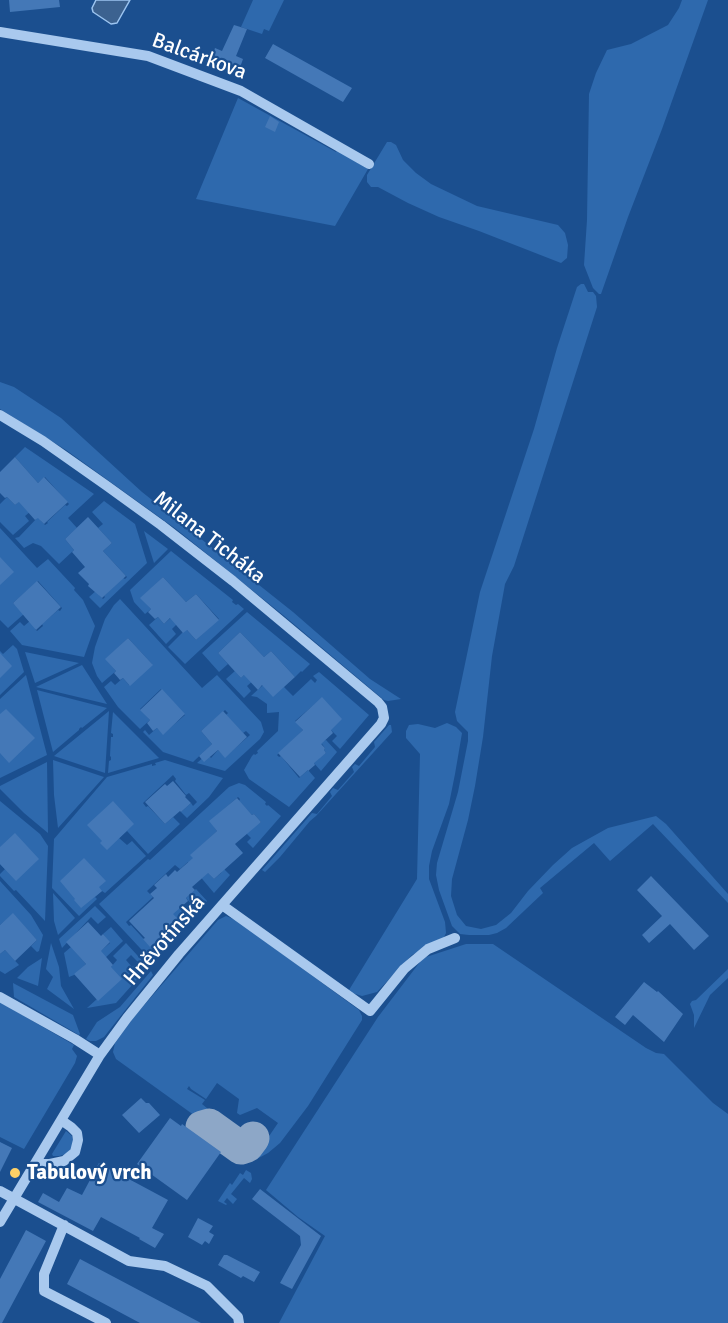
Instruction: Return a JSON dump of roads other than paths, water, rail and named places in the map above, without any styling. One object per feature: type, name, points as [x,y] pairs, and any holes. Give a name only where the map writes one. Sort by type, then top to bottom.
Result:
[{"type":"street","name":"Balcárkova","points":[[0,32],[148,56],[241,92],[369,164]]},
{"type":"street","name":"Milana Ticháka","points":[[0,415],[43,441],[161,525],[287,626],[382,707]]},
{"type":"street","name":"Hněvotínská","points":[[0,1222],[100,1055],[143,997],[381,724],[384,718],[382,707]]},
{"type":"street","points":[[222,905],[369,1011],[404,969],[428,949],[455,938]]},
{"type":"street","points":[[0,997],[100,1055]]},
{"type":"street","points":[[32,1169],[41,1164],[64,1161],[75,1152],[77,1133],[61,1120]]},
{"type":"street","points":[[0,1191],[129,1261],[165,1266],[207,1286],[238,1317],[239,1323]]},
{"type":"street","points":[[64,1226],[44,1274],[44,1291],[106,1323]]},
{"type":"place","name":"Tabulový vrch","points":[[15,1173]]}]
